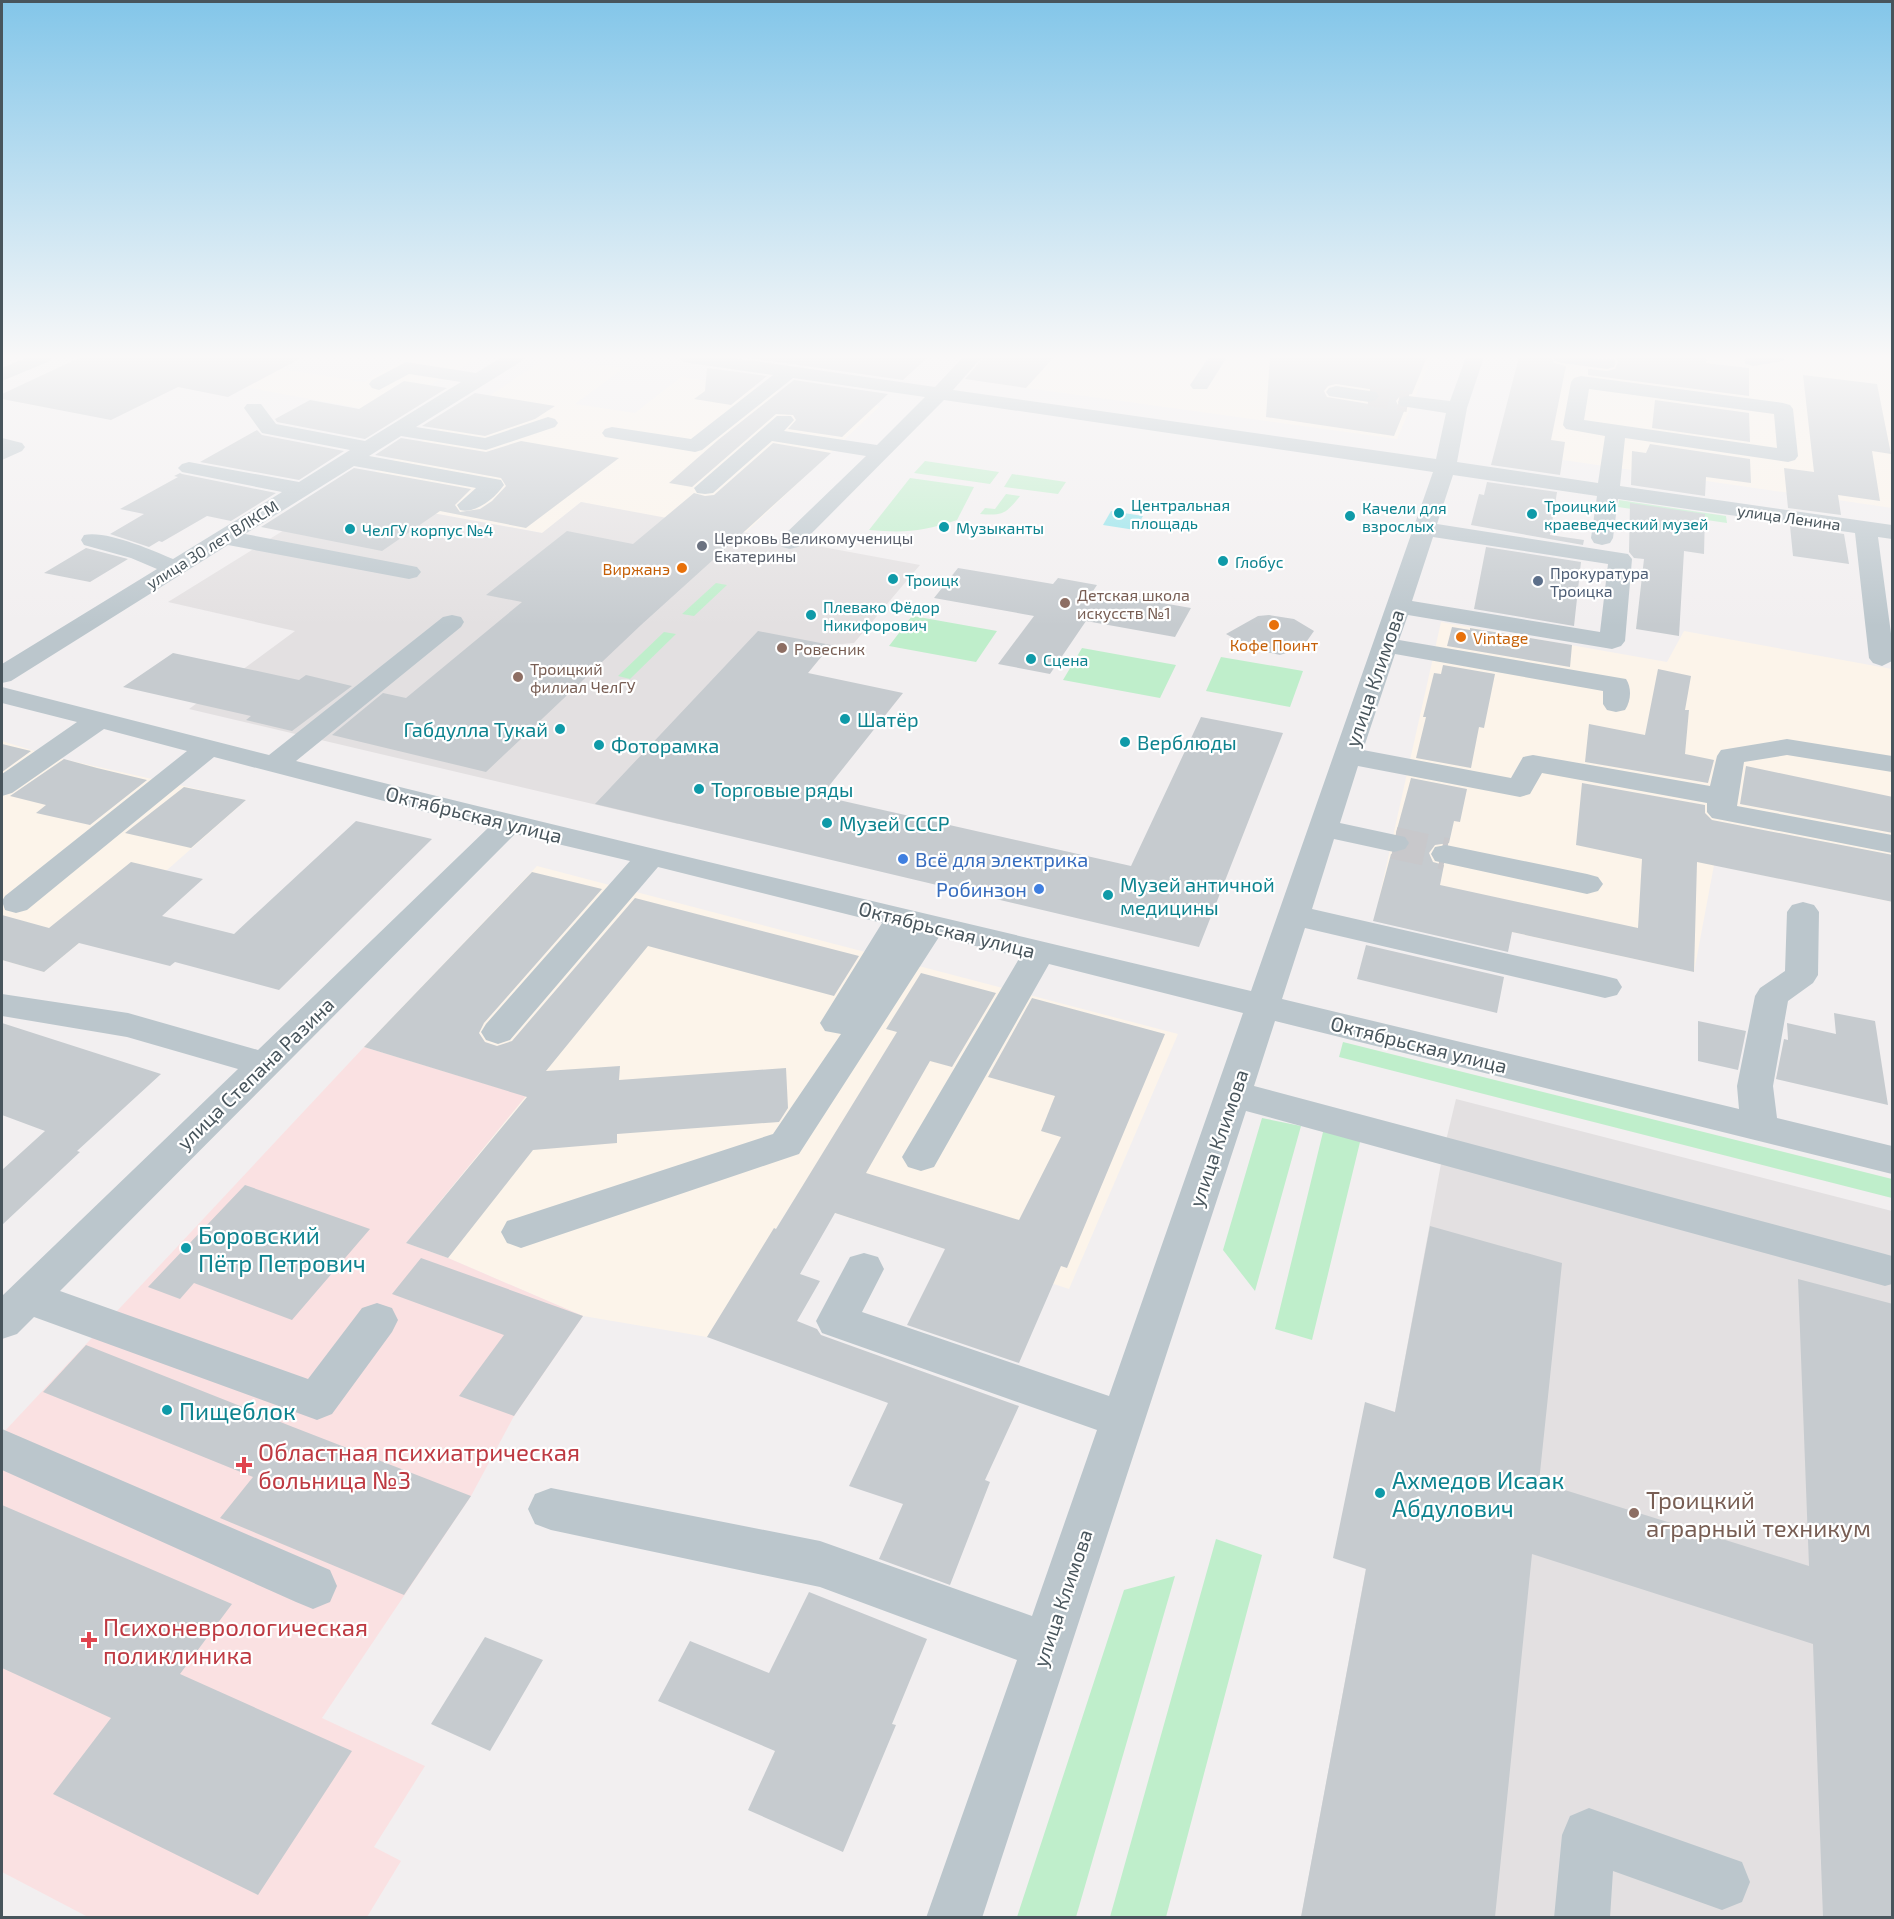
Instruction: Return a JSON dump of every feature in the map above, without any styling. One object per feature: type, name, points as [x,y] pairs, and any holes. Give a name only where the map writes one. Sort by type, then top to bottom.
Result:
[{"type":"street","points":[[2,453],[15,447],[13,447]]},
{"type":"street","points":[[361,447],[369,448]]},
{"type":"street","points":[[705,488],[753,447]]},
{"type":"street","points":[[847,447],[881,452]]},
{"type":"street","points":[[790,542],[886,447]]},
{"type":"street","name":"улица Ленина","points":[[1301,447],[1893,532]]},
{"type":"street","name":"улица Климова","points":[[954,1917],[1446,468],[1450,447]]},
{"type":"street","points":[[1602,538],[1614,447]]},
{"type":"street","points":[[1723,447],[1788,456],[1787,447]]},
{"type":"street","name":"улица 30 лет ВЛКСМ","points":[[2,675],[369,448]]},
{"type":"street","points":[[350,459],[493,485],[468,506]]},
{"type":"street","points":[[189,468],[302,489]]},
{"type":"street","points":[[1866,528],[1882,658]]},
{"type":"street","points":[[1399,606],[1612,641],[1620,559],[1425,529]]},
{"type":"street","points":[[224,537],[409,572]]},
{"type":"street","points":[[92,540],[139,553],[175,567]]},
{"type":"street","points":[[275,764],[452,622]]},
{"type":"street","points":[[1385,645],[1617,685],[1616,704]]},
{"type":"street","name":"Октябрьская улица","points":[[2,695],[509,824],[651,856],[1893,1160]]},
{"type":"street","points":[[2,787],[99,720]]},
{"type":"street","points":[[1893,764],[1787,747],[1731,756],[1722,797],[1722,812],[1893,844]]},
{"type":"street","points":[[16,903],[208,748]]},
{"type":"street","points":[[1348,756],[1520,788],[1533,763],[1722,797]]},
{"type":"street","name":"улица Степана Разина","points":[[14,1310],[509,824]]},
{"type":"street","points":[[1323,828],[1394,843]]},
{"type":"street","points":[[1446,854],[1587,884]]},
{"type":"street","points":[[498,1032],[651,856]]},
{"type":"street","points":[[1760,1128],[1755,1086],[1772,996],[1802,975],[1803,912]]},
{"type":"street","points":[[1294,915],[1605,987]]},
{"type":"street","points":[[837,1023],[916,921]]},
{"type":"street","points":[[521,1232],[786,1144],[916,921]]},
{"type":"street","points":[[921,1157],[1040,951]]},
{"type":"street","points":[[2,1005],[128,1025],[264,1064]]},
{"type":"street","points":[[1233,1094],[1885,1270]]},
{"type":"street","points":[[864,1269],[837,1321],[1123,1420]]},
{"type":"street","points":[[14,1310],[317,1401],[377,1320]]},
{"type":"street","points":[[2,1449],[312,1586]]},
{"type":"street","points":[[551,1509],[820,1564],[1046,1646]]},
{"type":"street","points":[[1582,1917],[1589,1835],[1722,1882]]},
{"type":"shaded area","points":[[413,447],[837,447],[744,534],[581,502],[543,533],[339,496]]},
{"type":"shaded area","points":[[1496,447],[1892,447],[1892,508],[1495,450]]},
{"type":"shaded area","name":"Троицкий филиал ЧелГУ","points":[[339,496],[542,533],[581,502],[920,565],[854,643],[831,645],[678,824],[189,709],[295,631],[168,602]]},
{"type":"shaded area","points":[[1441,622],[1667,662],[1684,631],[1892,669],[1892,902],[1714,865],[1694,972],[1378,903]]},
{"type":"shaded area","points":[[2,741],[54,757],[246,800],[157,879],[44,972],[2,960]]},
{"type":"shaded area","points":[[537,866],[1178,1034],[1069,1289],[794,1200],[707,1337],[583,1316],[448,1258],[406,1243],[525,1097],[364,1047]]},
{"type":"shaded area","name":"Областная психиатрическая больница №3","points":[[364,1047],[526,1096],[406,1243],[448,1258],[583,1316],[514,1416],[471,1496],[322,1718],[425,1766],[374,1847],[401,1861],[367,1917],[88,1917],[2,1872],[2,1434]]},
{"type":"shaded area","name":"Троицкий аграрный техникум","points":[[1456,1099],[1892,1211],[1892,1917],[1301,1918],[1443,1153]]},
{"type":"green space","points":[[925,461],[999,472],[990,484],[914,473]]},
{"type":"green space","points":[[1012,474],[1066,482],[1058,494],[1004,487]]},
{"type":"green space","points":[[910,478],[974,487],[957,520],[913,531],[869,530]]},
{"type":"green space","points":[[1006,494],[1020,496],[1011,507],[999,514],[980,514],[985,508],[995,509]]},
{"type":"green space","points":[[1619,500],[1726,516],[1727,523],[1618,507]]},
{"type":"green space","points":[[716,583],[727,585],[694,616],[682,614]]},
{"type":"green space","points":[[912,616],[997,631],[976,662],[889,646]]},
{"type":"green space","points":[[664,632],[676,634],[630,679],[618,676]]},
{"type":"green space","points":[[1082,648],[1176,665],[1160,698],[1063,680]]},
{"type":"green space","points":[[1221,657],[1303,671],[1290,707],[1206,691]]},
{"type":"green space","points":[[1343,1042],[1892,1179],[1892,1198],[1339,1057]]},
{"type":"green space","points":[[1262,1118],[1301,1126],[1255,1291],[1223,1250]]},
{"type":"green space","points":[[1324,1128],[1361,1138],[1312,1340],[1275,1329]]},
{"type":"green space","points":[[1216,1539],[1262,1555],[1166,1917],[1110,1917]]},
{"type":"green space","points":[[1175,1576],[1076,1917],[1017,1917],[1124,1590]]},
{"type":"water","points":[[1111,511],[1143,516],[1135,530],[1103,525]]},
{"type":"building","points":[[228,447],[321,447],[344,451],[299,480],[200,462]]},
{"type":"building","points":[[388,447],[453,447],[486,452],[503,447],[553,447],[619,458],[526,528],[440,511],[382,551],[261,527],[354,468],[471,489],[455,505],[460,512],[480,509],[492,501],[506,486],[501,478],[375,455]]},
{"type":"building","points":[[711,447],[739,447],[692,487],[669,483]]},
{"type":"building","points":[[769,447],[794,447],[831,453],[641,625],[486,772],[332,735],[383,693],[406,698],[522,602],[486,595],[567,531],[633,544],[694,493],[705,496],[714,495]]},
{"type":"building","points":[[1496,447],[1564,447],[1560,475],[1491,465]]},
{"type":"building","points":[[1649,447],[1667,447],[1750,459],[1751,483],[1706,477],[1705,496],[1631,485],[1632,451],[1646,453]]},
{"type":"building","points":[[1811,447],[1890,447],[1891,454],[1872,451],[1880,501],[1838,495],[1841,515],[1788,508],[1784,468],[1814,472]]},
{"type":"building","points":[[180,473],[276,493],[231,521],[207,516],[149,547],[110,534],[144,514],[120,509],[178,477],[174,476]]},
{"type":"building","points":[[1487,482],[1557,492],[1550,535],[1584,540],[1583,545],[1471,525],[1479,494],[1484,495]]},
{"type":"building","points":[[1630,503],[1705,514],[1704,554],[1684,551],[1679,636],[1636,629],[1644,559],[1634,558],[1629,552]]},
{"type":"building","points":[[1790,526],[1844,534],[1849,564],[1793,556]]},
{"type":"building","points":[[1486,547],[1581,562],[1574,626],[1474,609]]},
{"type":"building","points":[[86,548],[128,559],[90,582],[44,573]]},
{"type":"building","points":[[958,568],[1053,584],[1058,578],[1097,585],[1093,591],[1191,608],[1175,637],[1086,621],[1050,674],[998,664],[1034,616],[934,598]]},
{"type":"building","points":[[1269,615],[1294,619],[1314,631],[1302,648],[1280,655],[1253,649],[1226,634],[1258,616]]},
{"type":"building","points":[[1452,627],[1572,645],[1570,667],[1447,646]]},
{"type":"building","name":"Торговые ряды","points":[[758,631],[831,645],[808,673],[903,693],[821,796],[1131,866],[1201,717],[1283,733],[1199,947],[595,804]]},
{"type":"building","points":[[173,653],[299,680],[306,675],[352,686],[292,731],[246,720],[251,716],[123,687]]},
{"type":"building","points":[[1443,665],[1495,674],[1484,728],[1479,727],[1471,768],[1416,758],[1434,673],[1441,674]]},
{"type":"building","points":[[1658,669],[1691,676],[1685,710],[1689,710],[1685,754],[1714,760],[1708,783],[1585,762],[1589,724],[1645,735]]},
{"type":"building","points":[[2,744],[31,751],[2,772]]},
{"type":"building","points":[[64,759],[147,780],[90,825],[36,813],[46,805],[10,796]]},
{"type":"building","points":[[1746,766],[1893,797],[1893,833],[1740,804]]},
{"type":"building","points":[[1411,778],[1467,789],[1460,822],[1454,821],[1449,843],[1435,845],[1429,853],[1433,862],[1444,865],[1440,885],[1638,928],[1642,859],[1576,845],[1582,783],[1705,805],[1705,813],[1712,820],[1893,855],[1893,902],[1697,862],[1694,972],[1512,932],[1508,952],[1373,921],[1391,854],[1406,851],[1411,844],[1407,836],[1396,833]]},
{"type":"building","points":[[184,787],[246,800],[191,848],[125,833]]},
{"type":"building","points":[[356,821],[432,839],[279,990],[175,962],[170,966],[79,943],[44,972],[2,960],[2,915],[49,928],[131,862],[203,879],[162,916],[234,934]]},
{"type":"building","points":[[532,872],[602,889],[484,1023],[479,1033],[485,1042],[497,1046],[512,1041],[635,898],[859,956],[834,996],[648,946],[546,1071],[620,1066],[619,1080],[786,1068],[788,1108],[779,1122],[617,1134],[617,1143],[533,1150],[448,1258],[406,1243],[527,1097],[364,1047]]},
{"type":"building","points":[[1366,945],[1504,977],[1497,1013],[1357,979]]},
{"type":"building","points":[[921,973],[996,993],[952,1067],[930,1061],[866,1173],[1019,1220],[1061,1137],[1041,1131],[1055,1096],[988,1077],[1032,998],[1165,1034],[1067,1268],[1061,1266],[1019,1363],[907,1325],[945,1249],[835,1213],[800,1274],[820,1281],[797,1321],[817,1329],[821,1335],[1019,1406],[985,1480],[990,1482],[950,1585],[879,1559],[903,1504],[849,1486],[888,1403],[707,1337],[897,1032],[886,1029]]},
{"type":"building","points":[[1834,1013],[1875,1021],[1888,1105],[1776,1079],[1784,1039],[1788,1040],[1787,1023],[1836,1034]]},
{"type":"building","points":[[1698,1021],[1746,1031],[1738,1070],[1698,1061]]},
{"type":"building","points":[[2,1023],[161,1074],[77,1151],[80,1152],[2,1225],[2,1170],[45,1131],[2,1115]]},
{"type":"building","points":[[245,1185],[370,1229],[292,1320],[194,1283],[180,1299],[148,1287]]},
{"type":"building","points":[[1430,1226],[1562,1263],[1539,1482],[1809,1566],[1798,1279],[1893,1304],[1893,1917],[1823,1917],[1813,1644],[1532,1554],[1495,1917],[1301,1917],[1366,1569],[1333,1558],[1365,1402],[1395,1412]]},
{"type":"building","points":[[421,1258],[583,1316],[514,1416],[459,1396],[504,1335],[392,1294]]},
{"type":"building","points":[[86,1345],[471,1496],[404,1595],[220,1518],[253,1477],[43,1392]]},
{"type":"building","points":[[2,1505],[232,1604],[180,1674],[352,1751],[258,1895],[53,1794],[111,1718],[2,1668]]},
{"type":"building","points":[[809,1592],[927,1639],[892,1724],[896,1725],[843,1852],[748,1810],[775,1751],[658,1701],[690,1641],[769,1673]]},
{"type":"building","points":[[485,1637],[543,1660],[490,1751],[431,1724]]},
{"type":"tunnel","points":[[1394,843],[1446,854]]},
{"type":"place","name":"Центральная площадь","points":[[1119,513]]},
{"type":"place","name":"Троицкий краеведческий музей","points":[[1532,514]]},
{"type":"place","name":"Качели для взрослых","points":[[1350,516]]},
{"type":"place","name":"Музыканты","points":[[944,527]]},
{"type":"place","name":"ЧелГУ корпус №4","points":[[350,529]]},
{"type":"place","name":"Церковь Великомученицы Екатерины","points":[[702,546]]},
{"type":"place","name":"Глобус","points":[[1223,561]]},
{"type":"place","name":"Виржанэ","points":[[682,568]]},
{"type":"place","name":"Троицк","points":[[893,579]]},
{"type":"place","name":"Прокуратура Троицка","points":[[1538,581]]},
{"type":"place","name":"Детская школа искусств №1","points":[[1065,603]]},
{"type":"place","name":"Плевако Фёдор Никифорович","points":[[811,615]]},
{"type":"place","name":"Кофе Поинт","points":[[1274,625]]},
{"type":"place","name":"Vintage","points":[[1461,637]]},
{"type":"place","name":"Ровесник","points":[[782,648]]},
{"type":"place","name":"Сцена","points":[[1031,659]]},
{"type":"place","name":"Троицкий филиал ЧелГУ","points":[[518,677]]},
{"type":"place","name":"Шатёр","points":[[845,719]]},
{"type":"place","name":"Габдулла Тукай","points":[[560,729]]},
{"type":"place","name":"Верблюды","points":[[1125,742]]},
{"type":"place","name":"Фоторамка","points":[[599,745]]},
{"type":"place","name":"Торговые ряды","points":[[699,789]]},
{"type":"place","name":"Музей СССР","points":[[827,823]]},
{"type":"place","name":"Всё для электрика","points":[[903,859]]},
{"type":"place","name":"Робинзон","points":[[1039,889]]},
{"type":"place","name":"Музей античной медицины","points":[[1108,895]]},
{"type":"place","name":"Боровский Пётр Петрович","points":[[186,1248]]},
{"type":"place","name":"Пищеблок","points":[[167,1410]]},
{"type":"place","name":"Областная психиатрическая больница №3","points":[[244,1465]]},
{"type":"place","name":"Ахмедов Исаак Абдулович","points":[[1380,1493]]},
{"type":"place","name":"Троицкий аграрный техникум","points":[[1634,1513]]},
{"type":"place","name":"Психоневрологическая поликлиника","points":[[89,1640]]}]
